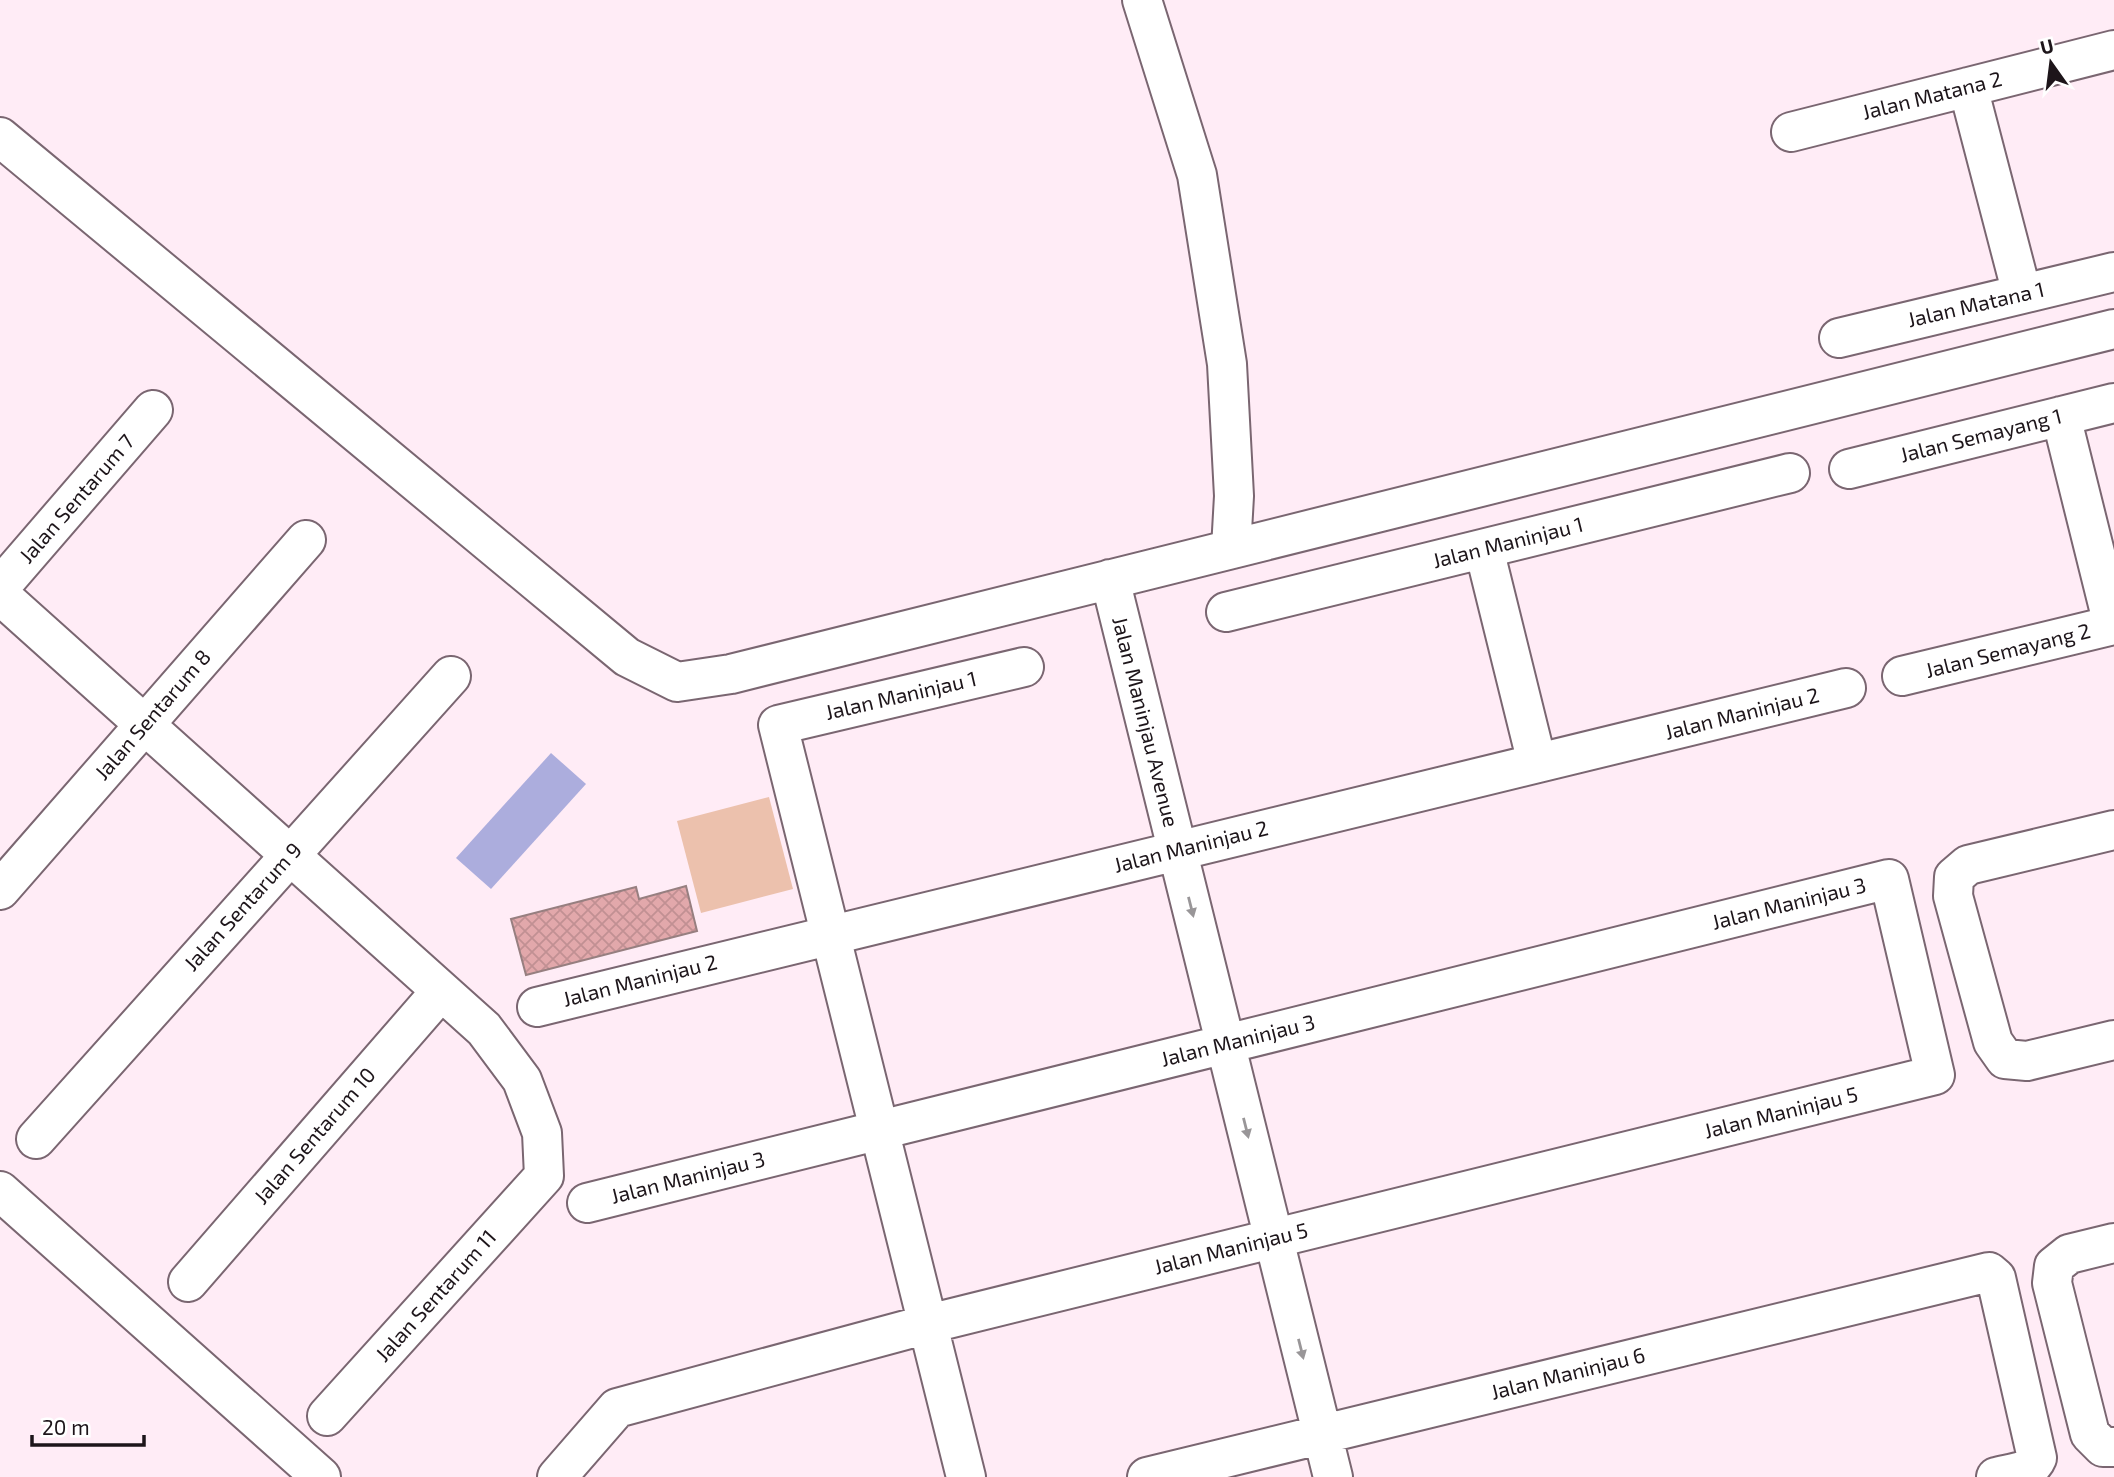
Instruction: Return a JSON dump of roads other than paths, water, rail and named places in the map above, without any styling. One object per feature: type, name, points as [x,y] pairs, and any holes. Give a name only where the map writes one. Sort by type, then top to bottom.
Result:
[{"type":"street","points":[[1142,0],[1197,175],[1227,364],[1234,496],[1231,549]]},
{"type":"street","name":"Jalan Matana 2","points":[[1791,132],[2114,50]]},
{"type":"street","points":[[1968,87],[2022,294]]},
{"type":"street","points":[[4,147],[627,657],[677,682],[730,674],[2114,329]]},
{"type":"street","name":"Jalan Matana 1","points":[[1839,338],[2114,272]]},
{"type":"street","name":"Jalan Semayang 1","points":[[1849,468],[2114,403]]},
{"type":"street","name":"Jalan Sentarum 7","points":[[0,587],[153,410]]},
{"type":"street","points":[[2061,416],[2114,625]]},
{"type":"street","name":"Jalan Maninjau 1","points":[[1226,612],[1790,473]]},
{"type":"street","name":"Jalan Sentarum 8","points":[[0,890],[306,540]]},
{"type":"street","points":[[1484,549],[1537,764]]},
{"type":"street","name":"Jalan Maninjau Avenue","points":[[1097,582],[1310,1437],[1333,1477]]},
{"type":"street","points":[[0,595],[441,990]]},
{"type":"street","name":"Jalan Semayang 2","points":[[1902,676],[2114,625]]},
{"type":"street","name":"Jalan Maninjau 1","points":[[831,935],[778,725],[1024,667]]},
{"type":"street","name":"Jalan Sentarum 9","points":[[36,1139],[451,676]]},
{"type":"street","name":"Jalan Maninjau 2","points":[[537,1007],[1846,688]]},
{"type":"street","points":[[2114,830],[1968,865],[1954,877],[1953,896],[1993,1042],[2005,1059],[2028,1061],[2114,1040]]},
{"type":"street","name":"Jalan Maninjau 3","points":[[587,1203],[1889,879],[1934,1075]]},
{"type":"street","points":[[831,935],[966,1477]]},
{"type":"street","name":"Jalan Sentarum 11","points":[[327,1416],[544,1176],[542,1133],[523,1080],[484,1029],[441,990]]},
{"type":"street","name":"Jalan Sentarum 10","points":[[188,1282],[441,990]]},
{"type":"street","name":"Jalan Maninjau 5","points":[[557,1477],[617,1408],[928,1324],[1934,1075]]},
{"type":"street","points":[[0,1191],[321,1477]]},
{"type":"street","points":[[2114,1243],[2069,1254],[2054,1266],[2052,1283],[2090,1433],[2103,1447],[2114,1447]]},
{"type":"street","name":"Jalan Maninjau 6","points":[[1147,1477],[1989,1272],[1996,1278],[2037,1458],[2029,1469],[1996,1477]]},
{"type":"street","name":"Jalan Maninjau Avenue","points":[[1306,1477],[1310,1437]]},
{"type":"water","points":[[551,753],[586,784],[491,889],[456,858]]}]
